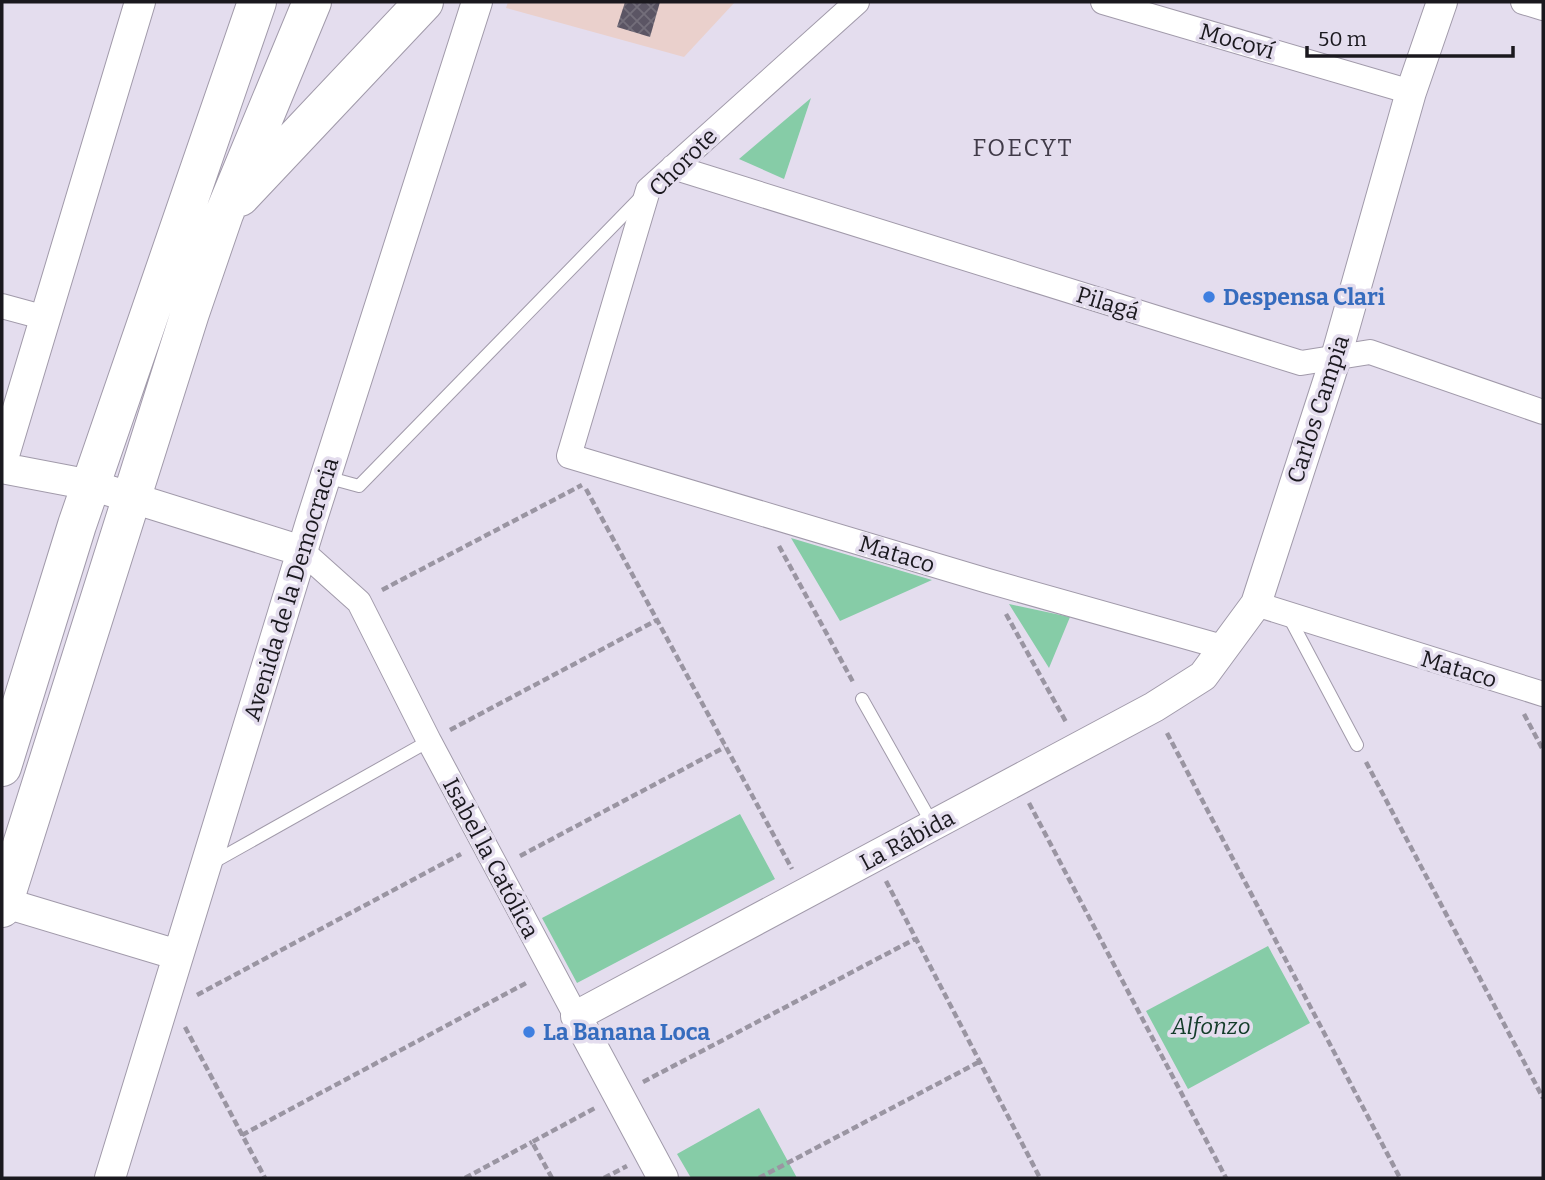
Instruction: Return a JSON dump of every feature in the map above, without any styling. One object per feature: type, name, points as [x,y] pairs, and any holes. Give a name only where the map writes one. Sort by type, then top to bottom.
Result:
[{"type":"highway","points":[[237,2],[240,49]]},
{"type":"highway","points":[[2,767],[91,485],[257,2]]},
{"type":"highway","points":[[2,904],[224,214],[312,2]]},
{"type":"highway","points":[[224,214],[424,2]]},
{"type":"street","name":"Avenida de la Democracia","points":[[110,1178],[170,998],[178,956],[302,551],[477,2]]},
{"type":"street","name":"Chorote","points":[[569,456],[649,190],[857,2]]},
{"type":"street","name":"Mocoví","points":[[1103,2],[1410,92]]},
{"type":"street","name":"Carlos Campia","points":[[1226,648],[1256,604],[1336,357],[1410,92],[1442,2]]},
{"type":"street","points":[[1522,2],[1543,8]]},
{"type":"street","points":[[2,462],[46,318],[133,4]]},
{"type":"street","name":"Pilagá","points":[[673,167],[1301,363],[1370,352],[1542,408]]},
{"type":"street","points":[[2,306],[46,318]]},
{"type":"street","name":"Mataco","points":[[569,456],[988,581],[1226,648]]},
{"type":"street","points":[[2,468],[91,485],[302,551]]},
{"type":"street","name":"Isabel la Católica","points":[[302,551],[359,602],[429,741],[663,1178]]},
{"type":"street","name":"Mataco","points":[[1256,604],[1289,617],[1543,694]]},
{"type":"street","name":"La Rábida","points":[[576,1016],[1154,708],[1203,676],[1226,648]]},
{"type":"street","points":[[2,904],[178,956]]},
{"type":"lane","points":[[326,477],[359,486],[649,190]]},
{"type":"lane","points":[[1289,617],[1357,745]]},
{"type":"lane","points":[[862,699],[933,826]]},
{"type":"lane","points":[[205,866],[429,741]]},
{"type":"path","points":[[569,456],[806,895]]},
{"type":"path","points":[[359,602],[584,484]]},
{"type":"path","points":[[762,514],[862,699]]},
{"type":"path","points":[[988,581],[1079,748]]},
{"type":"path","points":[[429,741],[657,621]]},
{"type":"path","points":[[1154,708],[1400,1178]]},
{"type":"path","points":[[1357,745],[1543,1098]]},
{"type":"path","points":[[498,868],[725,747]]},
{"type":"path","points":[[1018,780],[1226,1178]]},
{"type":"path","points":[[265,1178],[170,998],[483,842]]},
{"type":"path","points":[[874,858],[1040,1178]]},
{"type":"path","points":[[465,1178],[915,939]]},
{"type":"path","points":[[242,1135],[551,971]]},
{"type":"path","points":[[759,1178],[979,1062]]},
{"type":"path","points":[[532,1142],[552,1178]]},
{"type":"shaded area","points":[[508,2],[735,2],[684,57],[506,8]]},
{"type":"green space","points":[[811,98],[784,179],[739,159]]},
{"type":"green space","points":[[791,538],[932,580],[840,621]]},
{"type":"green space","points":[[1009,604],[1070,617],[1049,668]]},
{"type":"green space","points":[[740,814],[775,879],[577,983],[542,918]]},
{"type":"green space","name":"Alfonzo","points":[[1268,946],[1310,1023],[1188,1089],[1146,1011]]},
{"type":"green space","points":[[759,1108],[797,1178],[691,1178],[677,1154]]},
{"type":"building","points":[[625,2],[660,2],[650,37],[617,27]]},
{"type":"place","name":"Despensa Clari","points":[[1209,297]]},
{"type":"place","name":"La Banana Loca","points":[[529,1032]]},
{"type":"district","name":"FOECYT","points":[[1023,148]]}]
